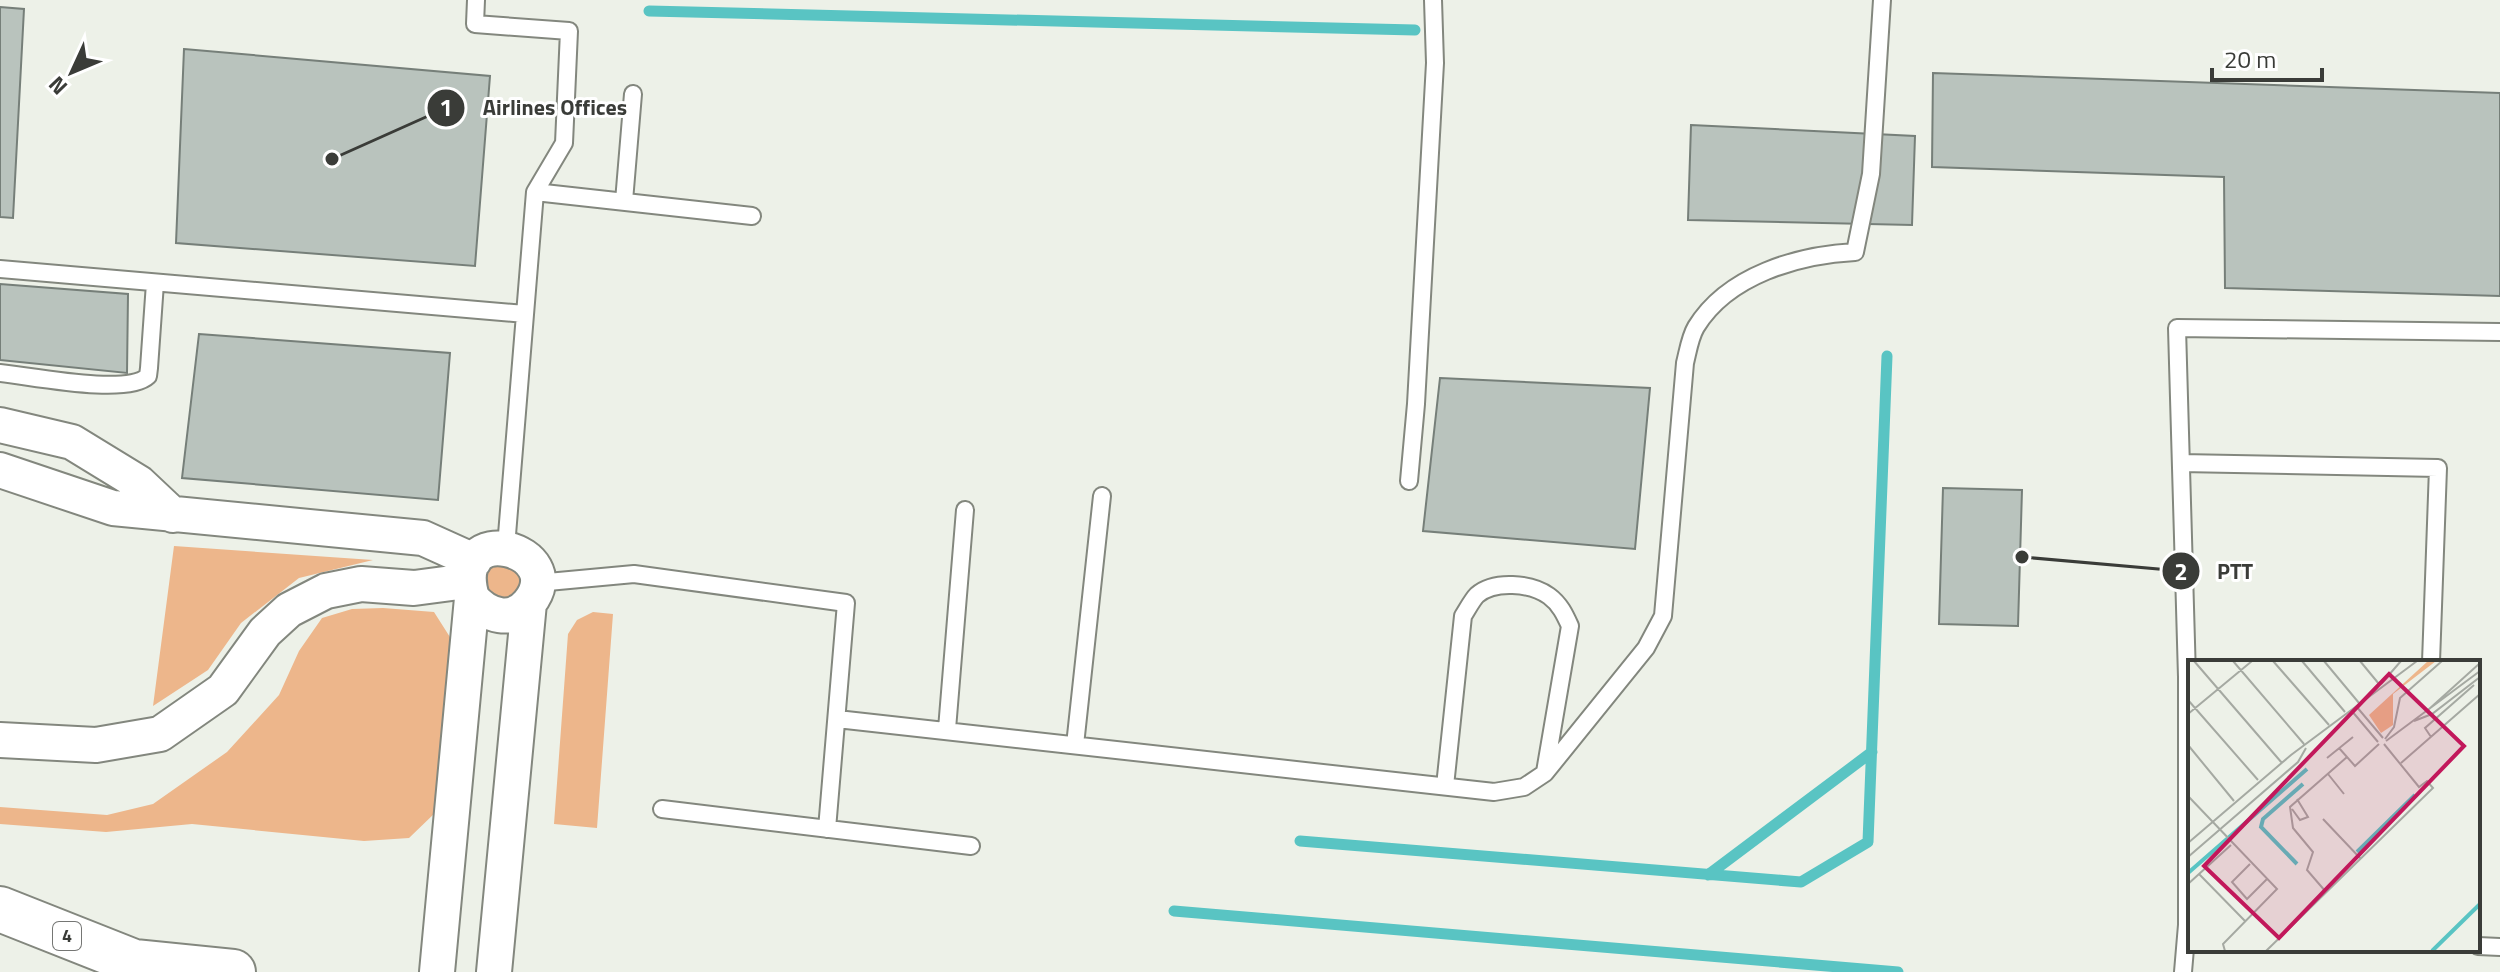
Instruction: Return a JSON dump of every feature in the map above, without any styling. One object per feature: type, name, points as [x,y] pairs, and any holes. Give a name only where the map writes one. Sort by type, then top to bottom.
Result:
[{"type":"highway","name":"4","points":[[0,909],[134,962],[233,972]]},
{"type":"highway","name":"4","points":[[86,972],[134,962]]},
{"type":"street","points":[[0,425],[72,442],[139,483],[173,515]]},
{"type":"street","points":[[2,472],[113,508],[423,538],[471,580],[480,607],[498,616],[519,612],[533,593]]},
{"type":"street","points":[[437,972],[471,580],[494,547],[506,547],[515,549],[530,561],[533,593],[494,972]]},
{"type":"street","points":[[0,740],[96,745],[160,734],[223,690],[265,632],[289,610],[326,591],[361,584],[414,588],[471,580]]},
{"type":"lane","points":[[476,0],[475,24],[569,31],[564,143],[535,192],[506,547]]},
{"type":"lane","points":[[1409,481],[1435,63],[1433,0]]},
{"type":"lane","points":[[837,719],[1494,792],[1524,787],[1545,773],[1646,648],[1663,616],[1685,363],[1694,330],[1728,293],[1770,270],[1816,254],[1855,252],[1871,174],[1882,0]]},
{"type":"lane","points":[[624,201],[633,94]]},
{"type":"lane","points":[[535,192],[752,216]]},
{"type":"lane","points":[[0,269],[525,314]]},
{"type":"lane","points":[[0,373],[118,385],[138,384],[148,376],[155,283]]},
{"type":"lane","points":[[2183,972],[2188,925],[2188,677],[2177,328],[2500,332]]},
{"type":"lane","points":[[2181,463],[2438,468],[2431,660]]},
{"type":"lane","points":[[1075,745],[1102,496]]},
{"type":"lane","points":[[947,729],[965,510]]},
{"type":"lane","points":[[533,593],[634,574],[846,603],[827,829]]},
{"type":"lane","points":[[1445,786],[1463,616],[1476,596],[1493,587],[1515,585],[1547,594],[1562,609],[1570,626],[1545,773]]},
{"type":"lane","points":[[662,809],[971,846]]},
{"type":"lane","points":[[2480,946],[2500,947]]},
{"type":"shaded area","points":[[174,546],[373,560],[299,578],[241,623],[208,670],[153,706]]},
{"type":"shaded area","points":[[497,560],[522,575],[517,594],[505,600],[490,596],[482,574]]},
{"type":"shaded area","points":[[352,609],[434,612],[455,645],[436,812],[409,838],[364,841],[192,824],[106,832],[0,824],[0,807],[107,815],[153,804],[227,752],[279,695],[299,651],[322,618]]},
{"type":"shaded area","points":[[593,612],[613,614],[597,828],[554,824],[568,634],[577,620]]},
{"type":"building","points":[[0,7],[24,9],[13,218],[0,217]]},
{"type":"building","points":[[184,49],[490,76],[475,266],[176,243]]},
{"type":"building","points":[[1933,73],[2500,93],[2500,296],[2225,288],[2224,177],[1932,167]]},
{"type":"building","points":[[1691,125],[1915,136],[1912,225],[1688,220]]},
{"type":"building","points":[[0,284],[128,294],[127,373],[0,360]]},
{"type":"building","points":[[199,334],[450,353],[438,500],[182,478]]},
{"type":"building","points":[[1440,378],[1650,388],[1635,549],[1423,531]]},
{"type":"building","points":[[1943,488],[2022,490],[2018,626],[1939,624]]},
{"type":"waterway","points":[[649,11],[1415,30]]},
{"type":"waterway","points":[[1300,841],[1801,882],[1868,842],[1887,356]]},
{"type":"waterway","points":[[1708,875],[1872,752]]},
{"type":"waterway","points":[[1174,911],[1898,972]]},
{"type":"place","name":"Airlines Offices","points":[[332,159]]},
{"type":"place","name":"PTT","points":[[2022,557]]}]
